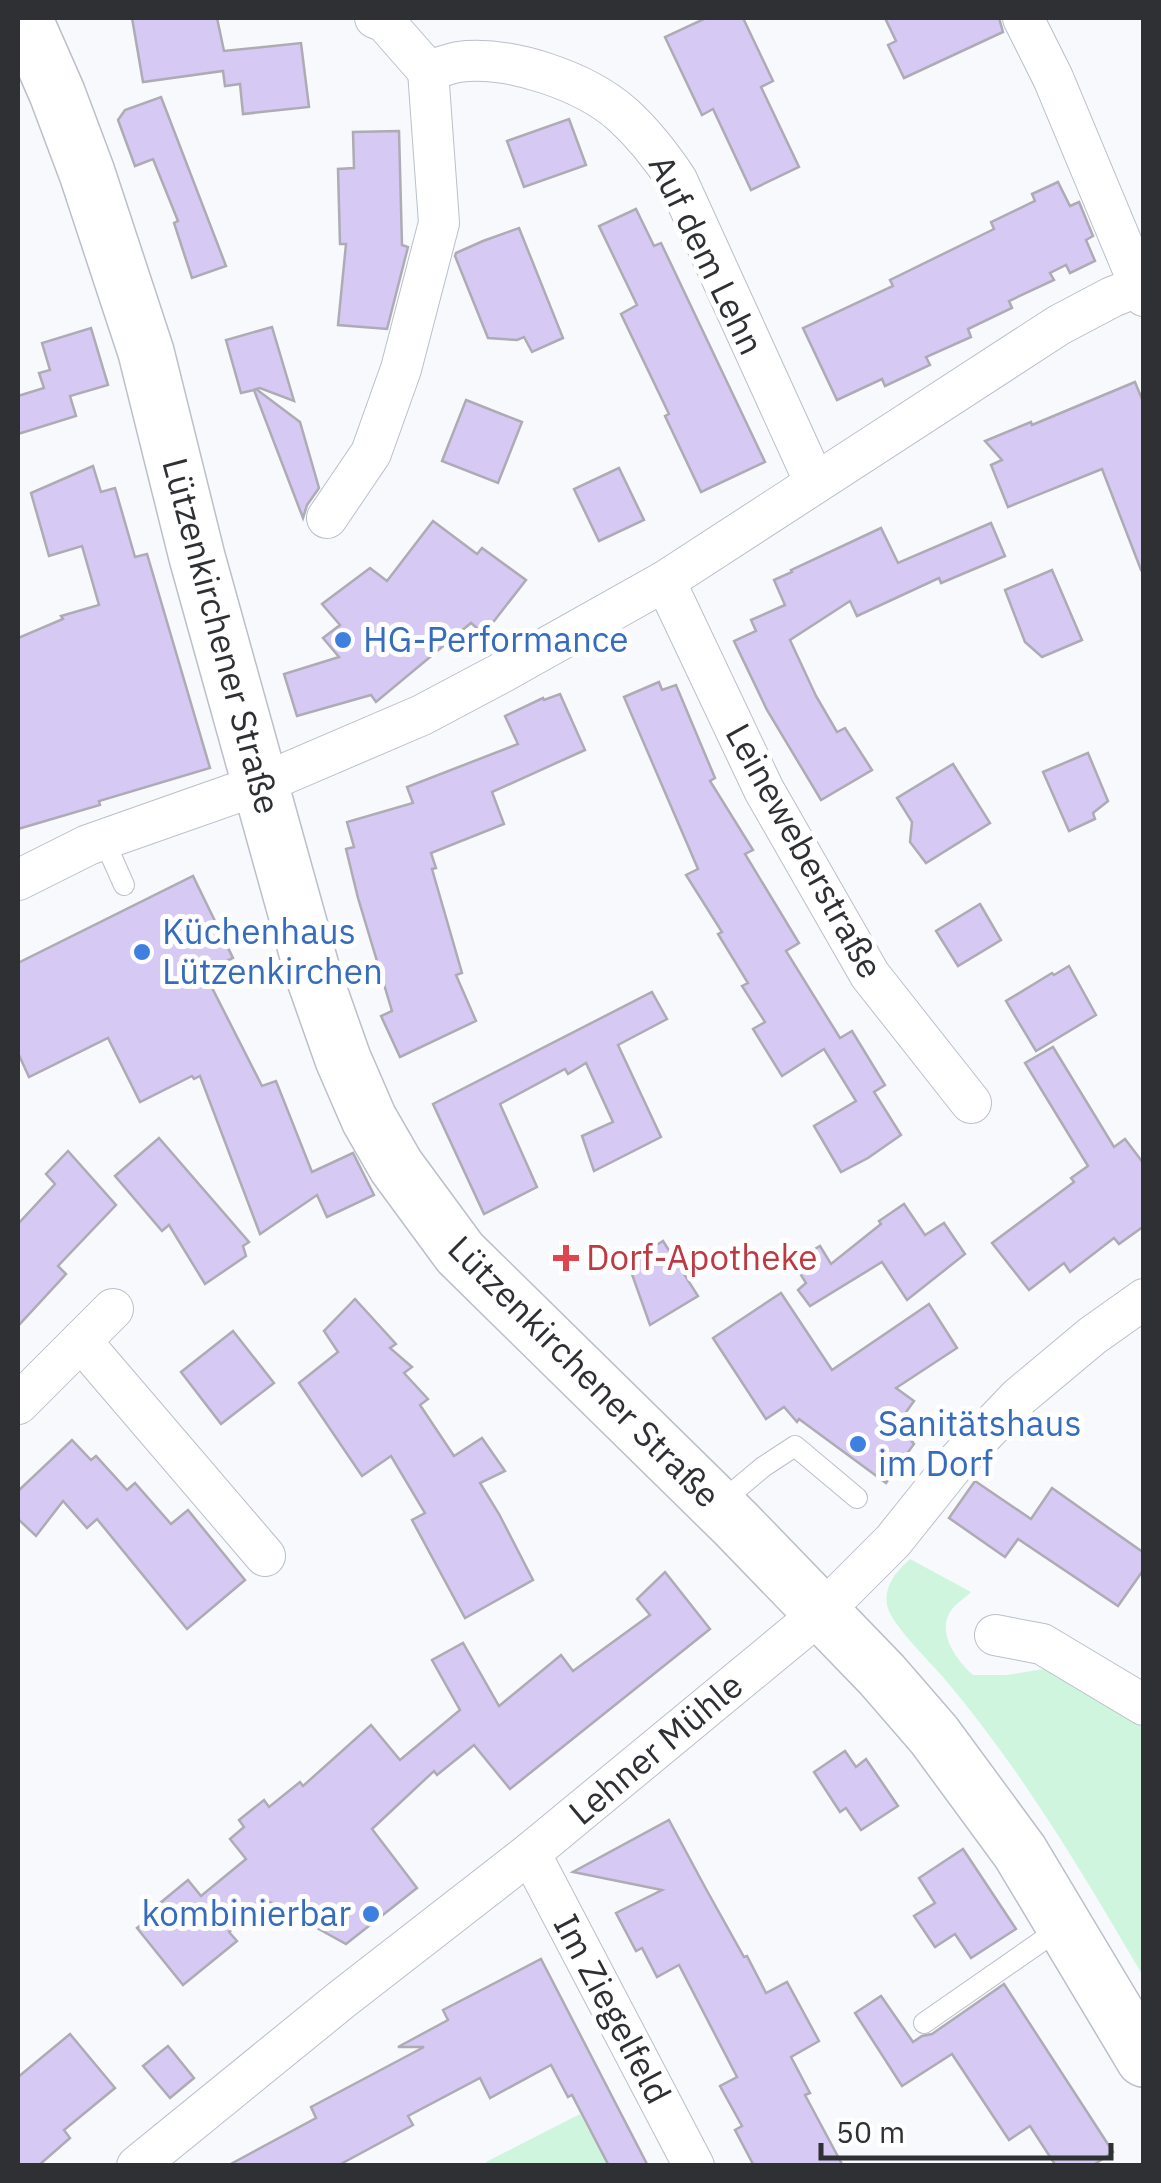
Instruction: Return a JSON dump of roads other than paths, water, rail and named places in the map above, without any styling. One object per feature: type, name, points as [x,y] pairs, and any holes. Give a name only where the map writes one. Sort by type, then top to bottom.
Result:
[{"type":"main road","name":"Lützenkirchener Straße","points":[[24,18],[87,173],[146,352],[198,558],[313,974],[369,1119],[396,1166],[460,1253],[717,1505],[882,1675],[934,1735],[1020,1852],[1144,2059]]},
{"type":"street","points":[[327,518],[371,453],[401,369],[438,224],[428,71],[385,22],[375,18]]},
{"type":"street","points":[[18,880],[104,840],[261,784],[422,715],[664,582],[1060,325],[1112,297],[1142,291],[1053,78],[1023,18]]},
{"type":"street","name":"Auf dem Lehn","points":[[428,71],[459,62],[512,64],[544,74],[577,85],[620,113],[654,146],[677,180],[815,483]]},
{"type":"street","name":"Leineweberstraße","points":[[664,582],[764,790],[870,975],[971,1103]]},
{"type":"street","name":"Lehner Mühle","points":[[137,2166],[530,1853],[822,1612],[893,1541],[953,1466],[1019,1397],[1144,1299]]},
{"type":"street","points":[[18,1404],[112,1309]]},
{"type":"street","points":[[81,1341],[265,1556]]},
{"type":"street","points":[[996,1635],[1042,1644],[1144,1704]]},
{"type":"street","name":"Im Ziegelfeld","points":[[530,1853],[694,2166]]},
{"type":"lane","points":[[104,840],[124,886]]},
{"type":"lane","points":[[717,1505],[795,1446],[857,1498]]},
{"type":"lane","points":[[924,2023],[1064,1926]]},
{"type":"place","name":"HG-Performance","points":[[343,640]]},
{"type":"place","name":"Küchenhaus Lützenkirchen","points":[[142,952]]},
{"type":"place","name":"Dorf-Apotheke","points":[[566,1258]]},
{"type":"place","name":"Sanitätshaus im Dorf","points":[[858,1444]]},
{"type":"place","name":"kombinierbar","points":[[371,1914]]}]
